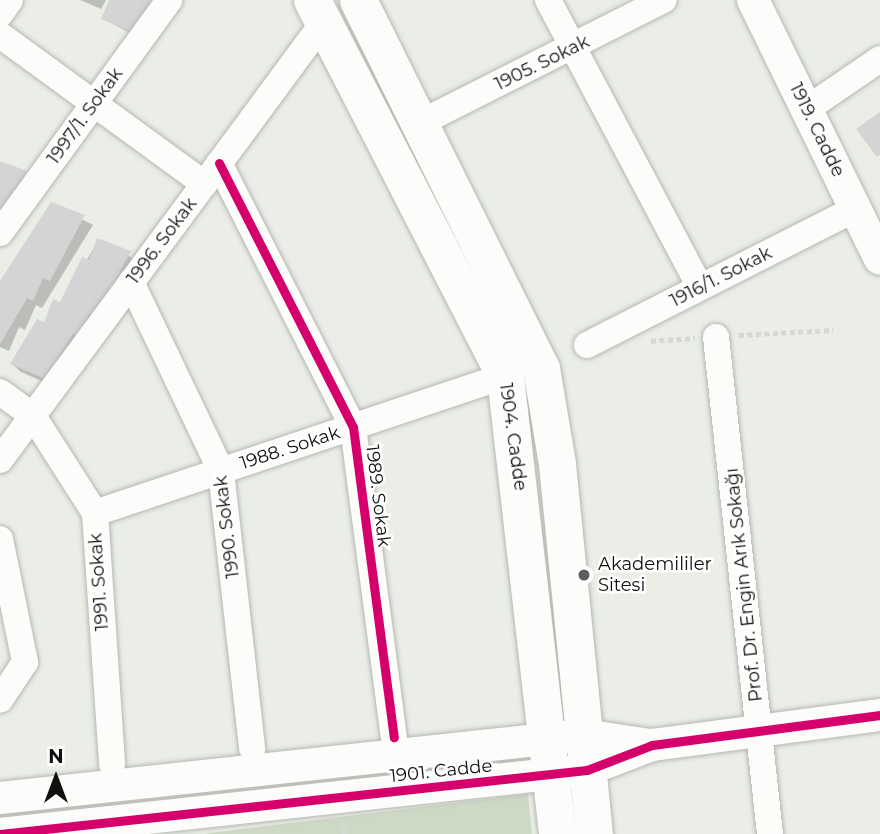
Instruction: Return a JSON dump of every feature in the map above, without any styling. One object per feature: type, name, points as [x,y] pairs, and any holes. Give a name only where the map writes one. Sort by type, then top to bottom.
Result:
[{"type":"main road","points":[[358,0],[541,368],[557,464],[594,834]]},
{"type":"main road","name":"1904. Cadde","points":[[317,11],[505,376],[557,834]]},
{"type":"street","points":[[0,13],[10,0]]},
{"type":"street","name":"1997/1. Sokak","points":[[0,233],[169,0]]},
{"type":"street","points":[[548,0],[700,287]]},
{"type":"street","name":"1905. Sokak","points":[[420,123],[574,48],[664,0]]},
{"type":"street","name":"1919. Cadde","points":[[753,0],[878,251]]},
{"type":"street","name":"1996. Sokak","points":[[0,460],[211,174],[317,11]]},
{"type":"street","points":[[0,35],[94,104],[211,174]]},
{"type":"street","points":[[807,109],[880,59]]},
{"type":"street","name":"1989. Sokak","points":[[211,174],[353,427],[394,737]]},
{"type":"street","name":"1916/1. Sokak","points":[[587,345],[855,209]]},
{"type":"street","name":"1990. Sokak","points":[[131,282],[221,471],[252,749]]},
{"type":"street","name":"Prof. Dr. Engin Arık Sokağı","points":[[716,337],[770,834]]},
{"type":"street","name":"1988. Sokak","points":[[95,513],[484,383]]},
{"type":"street","name":"1991. Sokak","points":[[0,392],[33,416],[95,513],[112,764]]},
{"type":"street","points":[[0,539],[25,662],[0,700]]},
{"type":"street","name":"1901. Cadde","points":[[0,798],[549,757],[880,715]]},
{"type":"street","name":"1901. Cadde","points":[[0,834],[99,828],[549,757]]},
{"type":"green space","points":[[528,794],[532,834],[202,834]]},
{"type":"building","points":[[109,0],[159,0],[137,34],[101,19]]},
{"type":"building","points":[[880,112],[880,155],[877,157],[856,129]]},
{"type":"building","points":[[0,161],[27,171],[3,215],[0,214]]},
{"type":"building","points":[[51,202],[85,215],[50,281],[43,278],[33,301],[27,298],[0,344],[0,281]]},
{"type":"building","points":[[97,238],[131,251],[96,317],[89,314],[79,337],[73,334],[46,379],[10,364],[37,319],[44,322],[53,299],[60,302],[82,257],[89,260]]},
{"type":"cycle path","points":[[219,163],[353,427],[394,737]]},
{"type":"cycle path","points":[[0,834],[587,770],[652,745],[880,715]]},
{"type":"place","name":"Akademililer Sitesi","points":[[584,575]]}]
